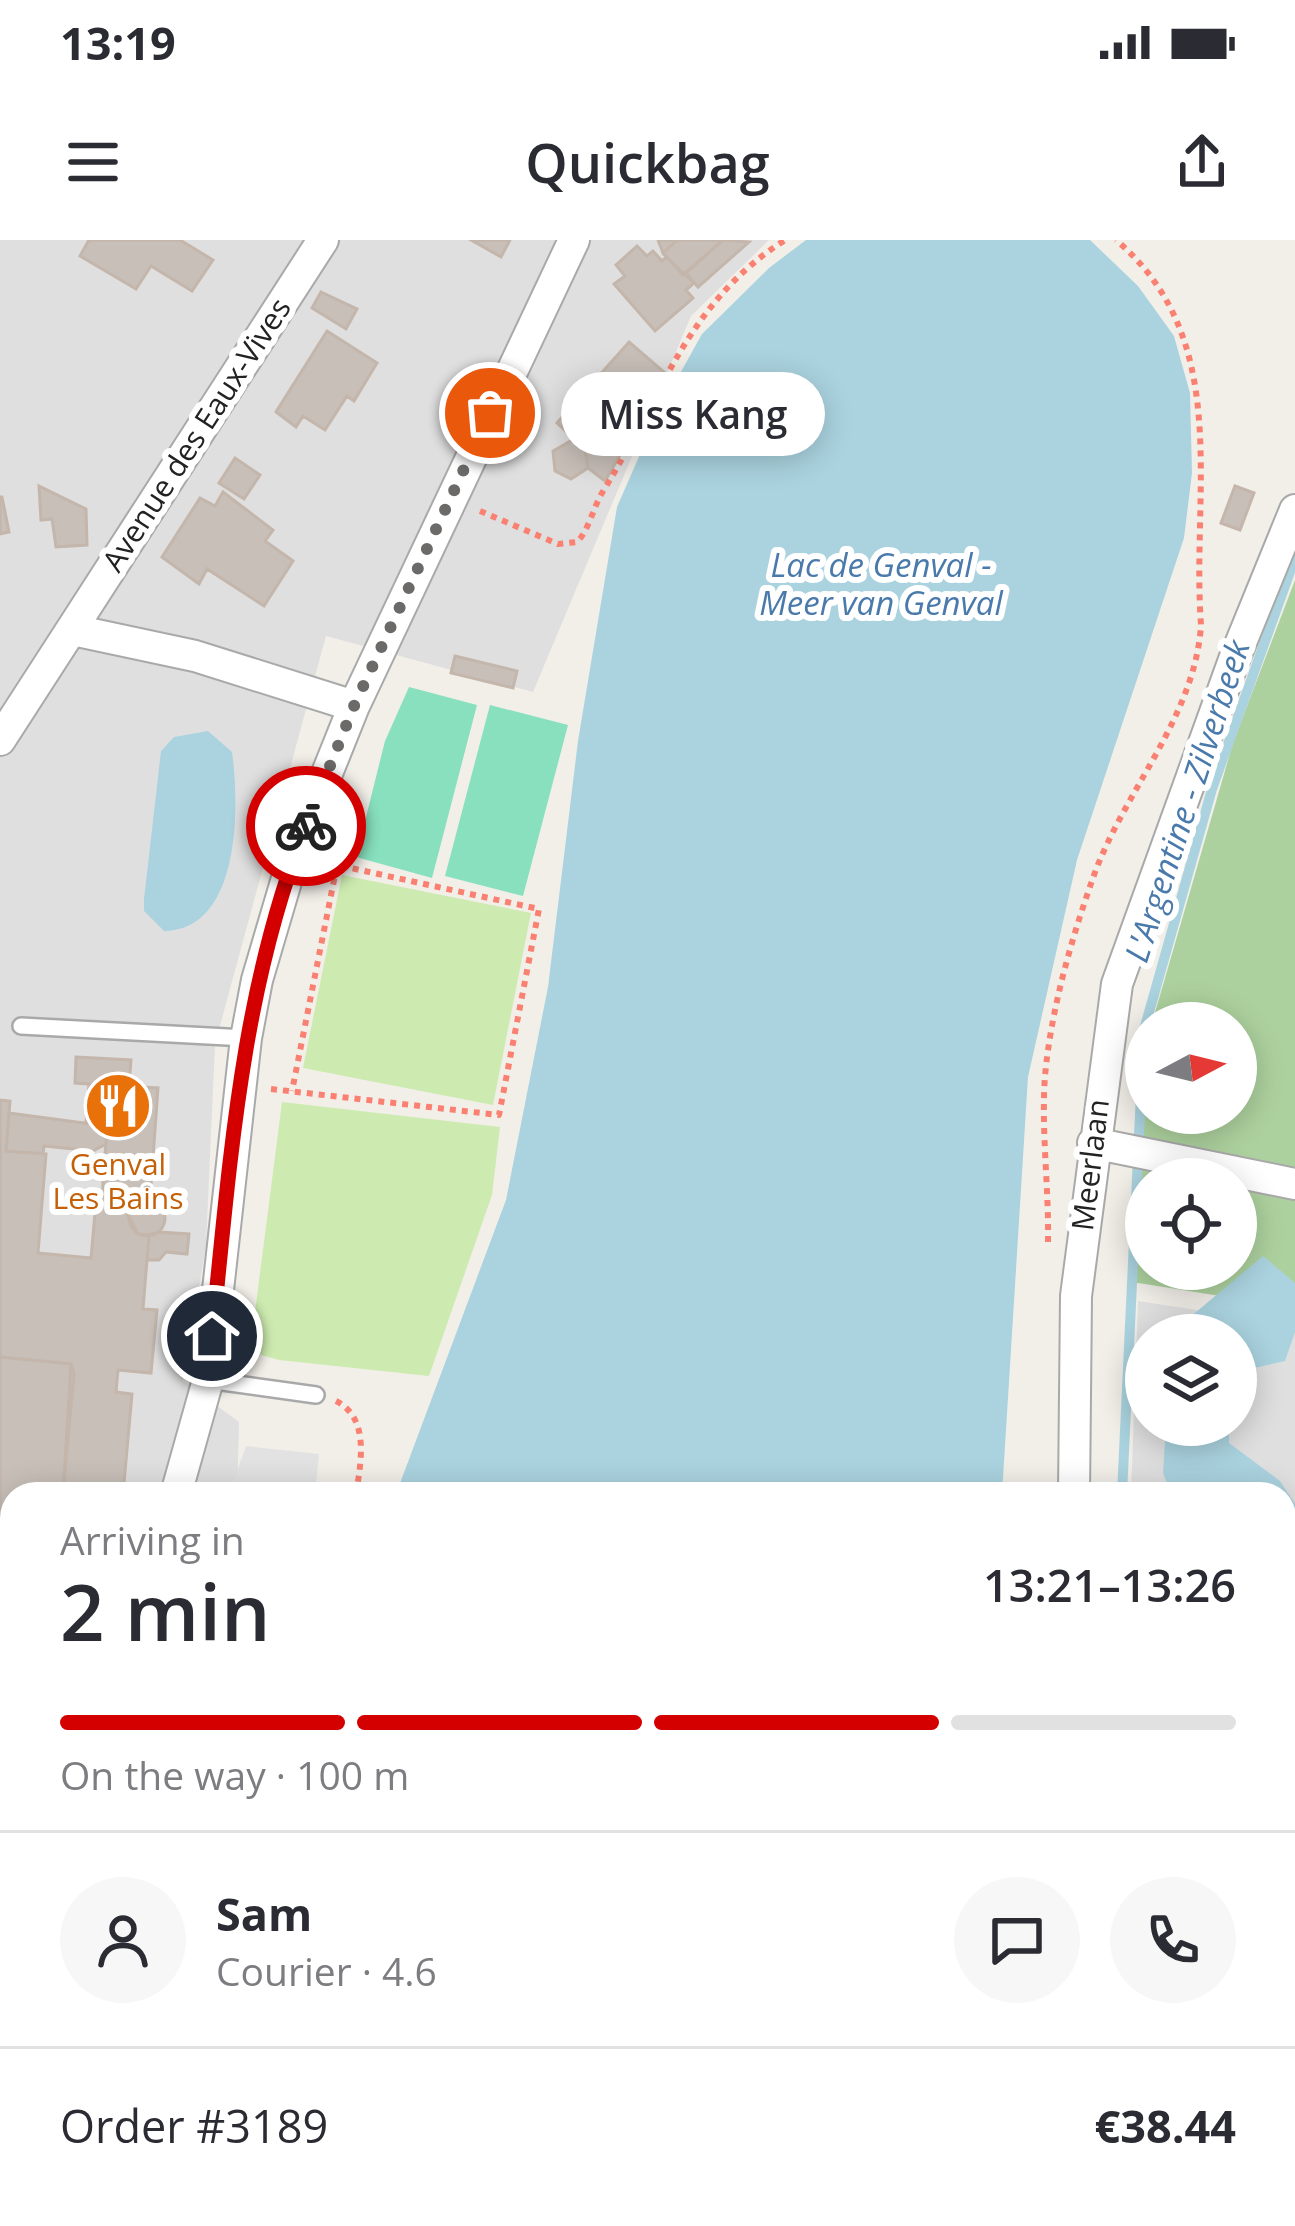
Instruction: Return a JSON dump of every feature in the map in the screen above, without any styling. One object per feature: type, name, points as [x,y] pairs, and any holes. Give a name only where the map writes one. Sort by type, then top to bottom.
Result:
[{"type":"street","name":"Avenue des Eaux-Vives","points":[[0,740],[323,240]]},
{"type":"street","points":[[179,1482],[208,1380],[246,1038],[257,980],[293,858],[354,706],[574,240]]},
{"type":"street","name":"Meerlaan","points":[[1074,1482],[1076,1296],[1102,1144],[1117,984],[1235,657],[1295,510]]},
{"type":"street","points":[[74,630],[195,656],[354,706]]},
{"type":"street","points":[[1102,1144],[1295,1184]]},
{"type":"lane","points":[[21,1026],[246,1038]]},
{"type":"lane","points":[[208,1380],[316,1395]]},
{"type":"path","points":[[449,498],[559,544],[577,542],[648,419],[684,338],[732,281],[785,240]]},
{"type":"path","points":[[1048,1262],[1045,1078],[1054,1021],[1094,874],[1180,705],[1200,648],[1202,625],[1202,428],[1190,348],[1170,302],[1139,260],[1116,240]]},
{"type":"path","points":[[238,1086],[499,1115],[539,909],[337,865],[292,1091]]},
{"type":"path","points":[[316,1395],[351,1408],[362,1456],[358,1482]]},
{"type":"shaded area","points":[[0,240],[769,240],[691,316],[533,692],[326,636],[215,1044],[206,1246],[183,1381],[239,1422],[237,1482],[0,1482]]},
{"type":"shaded area","points":[[1138,1301],[1223,1314],[1138,1314]]},
{"type":"shaded area","points":[[1257,1319],[1295,1325],[1295,1482],[1131,1482],[1133,1446],[1257,1446]]},
{"type":"shaded area","points":[[246,1446],[319,1454],[316,1482],[233,1482]]},
{"type":"green space","points":[[1295,580],[1295,1308],[1182,1290],[1257,1290],[1257,1158],[1137,1158],[1138,1134],[1257,1134],[1257,1002],[1158,1002],[1233,743]]},
{"type":"green space","points":[[409,687],[477,705],[432,878],[356,857],[385,741]]},
{"type":"green space","points":[[490,705],[568,725],[523,896],[445,876]]},
{"type":"green space","points":[[342,875],[531,913],[493,1105],[303,1068]]},
{"type":"green space","points":[[282,1102],[500,1127],[492,1195],[429,1376],[279,1360],[261,1355],[251,1343]]},
{"type":"water","name":"Lac de Genval - Meer van Genval","points":[[806,240],[1090,240],[1138,286],[1174,336],[1190,393],[1192,473],[1184,538],[1077,860],[1028,1077],[1003,1482],[400,1482],[506,1200],[548,987],[578,741],[617,507],[658,413],[702,334],[769,268]]},
{"type":"water","points":[[208,731],[232,752],[235,804],[229,862],[208,911],[189,925],[164,931],[144,911],[161,751],[174,737]]},
{"type":"water","points":[[1263,1256],[1295,1283],[1295,1332],[1285,1361],[1257,1367],[1257,1314],[1194,1314],[1222,1290],[1257,1290],[1257,1261]]},
{"type":"water","points":[[1165,1446],[1233,1446],[1281,1482],[1166,1482]]},
{"type":"building","points":[[89,240],[180,240],[213,260],[192,291],[151,266],[136,289],[80,256]]},
{"type":"building","points":[[471,240],[510,240],[501,257]]},
{"type":"building","points":[[658,240],[677,240],[663,253]]},
{"type":"building","points":[[677,240],[723,240],[683,275],[663,253]]},
{"type":"building","points":[[723,240],[749,242],[698,287],[686,273]]},
{"type":"building","points":[[637,246],[647,256],[653,251],[662,261],[666,257],[694,283],[686,290],[693,298],[655,331],[614,284],[625,276],[616,265]]},
{"type":"building","points":[[321,292],[357,309],[346,329],[312,308]]},
{"type":"building","points":[[327,331],[377,363],[354,401],[347,396],[325,430],[303,416],[296,427],[276,412]]},
{"type":"building","points":[[629,342],[664,372],[585,448],[588,468],[571,479],[555,471],[553,451],[574,439],[557,423]]},
{"type":"building","points":[[627,409],[639,422],[605,481],[588,468],[585,448]]},
{"type":"building","points":[[235,458],[260,475],[244,499],[219,483]]},
{"type":"building","points":[[39,486],[86,509],[87,545],[56,547],[52,519],[41,520]]},
{"type":"building","points":[[1235,486],[1254,493],[1240,530],[1221,523]]},
{"type":"building","points":[[223,492],[273,530],[265,541],[293,561],[264,606],[207,569],[199,584],[162,557],[200,498],[215,506]]},
{"type":"building","points":[[0,497],[9,532],[0,534]]},
{"type":"building","points":[[455,656],[517,671],[513,688],[451,673]]},
{"type":"building","points":[[76,1057],[131,1060],[129,1087],[75,1083]]},
{"type":"building","points":[[89,1084],[158,1088],[150,1199],[139,1202],[128,1215],[138,1234],[149,1235],[143,1309],[157,1310],[151,1373],[118,1370],[116,1392],[132,1394],[124,1482],[64,1482],[71,1364],[0,1357],[0,1100],[10,1101],[6,1151],[46,1154],[38,1253],[91,1258],[95,1213],[83,1212],[85,1196],[102,1197],[107,1126],[86,1123]]},
{"type":"building","points":[[9,1113],[107,1126],[106,1144],[93,1151],[44,1146],[43,1154],[6,1151]]},
{"type":"building","points":[[147,1200],[160,1205],[165,1218],[160,1231],[147,1236],[134,1231],[129,1218],[134,1205]]},
{"type":"building","points":[[189,1234],[187,1254],[166,1252],[159,1260],[147,1260],[149,1235]]},
{"type":"building","points":[[0,1357],[71,1364],[64,1482],[0,1482]]},
{"type":"waterway","name":"L'Argentine - Zilverbeek","points":[[1123,1482],[1144,1030],[1212,789],[1295,558]]},
{"type":"way so far","points":[[306,826],[354,706],[490,413]]},
{"type":"place","name":"Miss Kang","points":[[490,413]]},
{"type":"place","name":"Genval Les Bains","points":[[118,1106]]},
{"type":"route","points":[[212,1336],[246,1038],[257,980],[306,826]]}]
